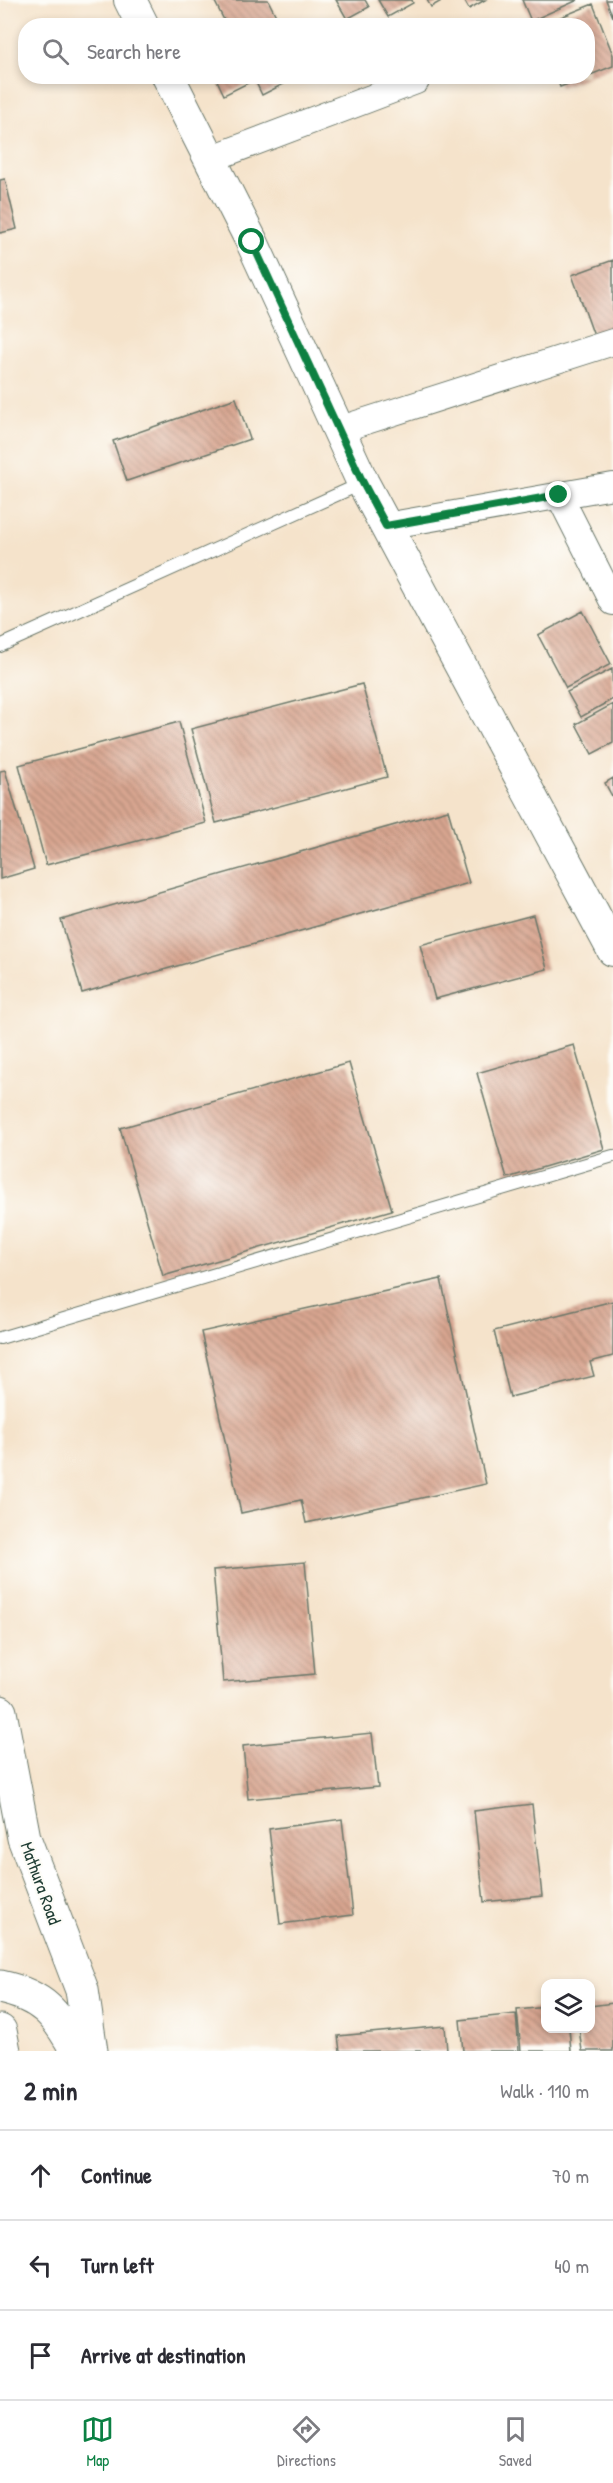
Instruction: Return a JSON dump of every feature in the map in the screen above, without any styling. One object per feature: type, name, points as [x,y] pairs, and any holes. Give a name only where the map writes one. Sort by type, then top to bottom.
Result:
[{"type":"main road","name":"Mathura Road","points":[[0,1712],[24,1838],[82,1990],[91,2051]]},
{"type":"main road","points":[[0,1987],[23,1992],[45,2007],[63,2025],[77,2051]]},
{"type":"main road","points":[[0,2031],[4,2051]]},
{"type":"street","points":[[172,84],[252,242],[363,483],[613,950]]},
{"type":"street","points":[[210,159],[409,84]]},
{"type":"street","points":[[338,429],[613,342]]},
{"type":"street","points":[[386,526],[613,486]]},
{"type":"street","points":[[559,495],[613,602]]},
{"type":"lane","points":[[0,646],[363,483]]},
{"type":"lane","points":[[0,1338],[613,1156]]},
{"type":"building","points":[[214,0],[268,0],[277,18],[223,18]]},
{"type":"building","points":[[336,0],[365,0],[369,7],[346,18]]},
{"type":"building","points":[[378,0],[412,0],[413,3],[388,17]]},
{"type":"building","points":[[427,0],[443,0],[431,7]]},
{"type":"building","points":[[464,0],[485,0],[469,9]]},
{"type":"building","points":[[522,0],[578,0],[538,18],[530,18]]},
{"type":"building","points":[[606,0],[613,0],[613,17]]},
{"type":"building","points":[[593,4],[613,55],[613,66],[595,73],[595,18],[558,18]]},
{"type":"building","points":[[219,84],[246,84],[224,95]]},
{"type":"building","points":[[257,84],[283,84],[262,95]]},
{"type":"building","points":[[5,179],[17,229],[0,233],[0,180]]},
{"type":"building","points":[[613,260],[613,330],[594,336],[572,275]]},
{"type":"building","points":[[236,398],[250,439],[127,481],[113,441]]},
{"type":"building","points":[[583,611],[611,664],[566,688],[538,635]]},
{"type":"building","points":[[612,669],[613,699],[581,717],[567,692]]},
{"type":"building","points":[[362,684],[387,777],[216,823],[191,729]]},
{"type":"building","points":[[613,704],[613,743],[592,754],[576,724]]},
{"type":"building","points":[[179,722],[206,823],[46,865],[19,765]]},
{"type":"building","points":[[5,770],[34,869],[0,879],[0,771]]},
{"type":"building","points":[[613,778],[613,798],[605,783]]},
{"type":"building","points":[[448,810],[469,883],[82,993],[61,920]]},
{"type":"building","points":[[533,915],[547,969],[435,999],[420,945]]},
{"type":"building","points":[[574,1045],[604,1149],[507,1178],[477,1073]]},
{"type":"building","points":[[349,1063],[392,1210],[163,1276],[120,1128]]},
{"type":"building","points":[[441,1279],[486,1484],[306,1523],[301,1500],[241,1513],[201,1332]]},
{"type":"building","points":[[613,1301],[613,1356],[590,1362],[594,1376],[510,1397],[494,1331]]},
{"type":"building","points":[[305,1562],[315,1674],[223,1682],[213,1570]]},
{"type":"building","points":[[372,1733],[378,1787],[248,1799],[243,1746]]},
{"type":"building","points":[[532,1804],[542,1896],[484,1902],[474,1811]]},
{"type":"building","points":[[342,1819],[353,1915],[280,1924],[269,1829]]},
{"type":"building","points":[[613,2003],[613,2051],[582,2051],[580,2033],[595,2033],[595,2005]]},
{"type":"building","points":[[541,2008],[541,2033],[569,2033],[571,2051],[521,2051],[517,2010]]},
{"type":"building","points":[[516,2014],[519,2051],[463,2051],[460,2020]]},
{"type":"building","points":[[445,2026],[447,2051],[340,2051],[338,2036]]},
{"type":"route","points":[[252,242],[363,483],[386,526],[559,495]]}]
